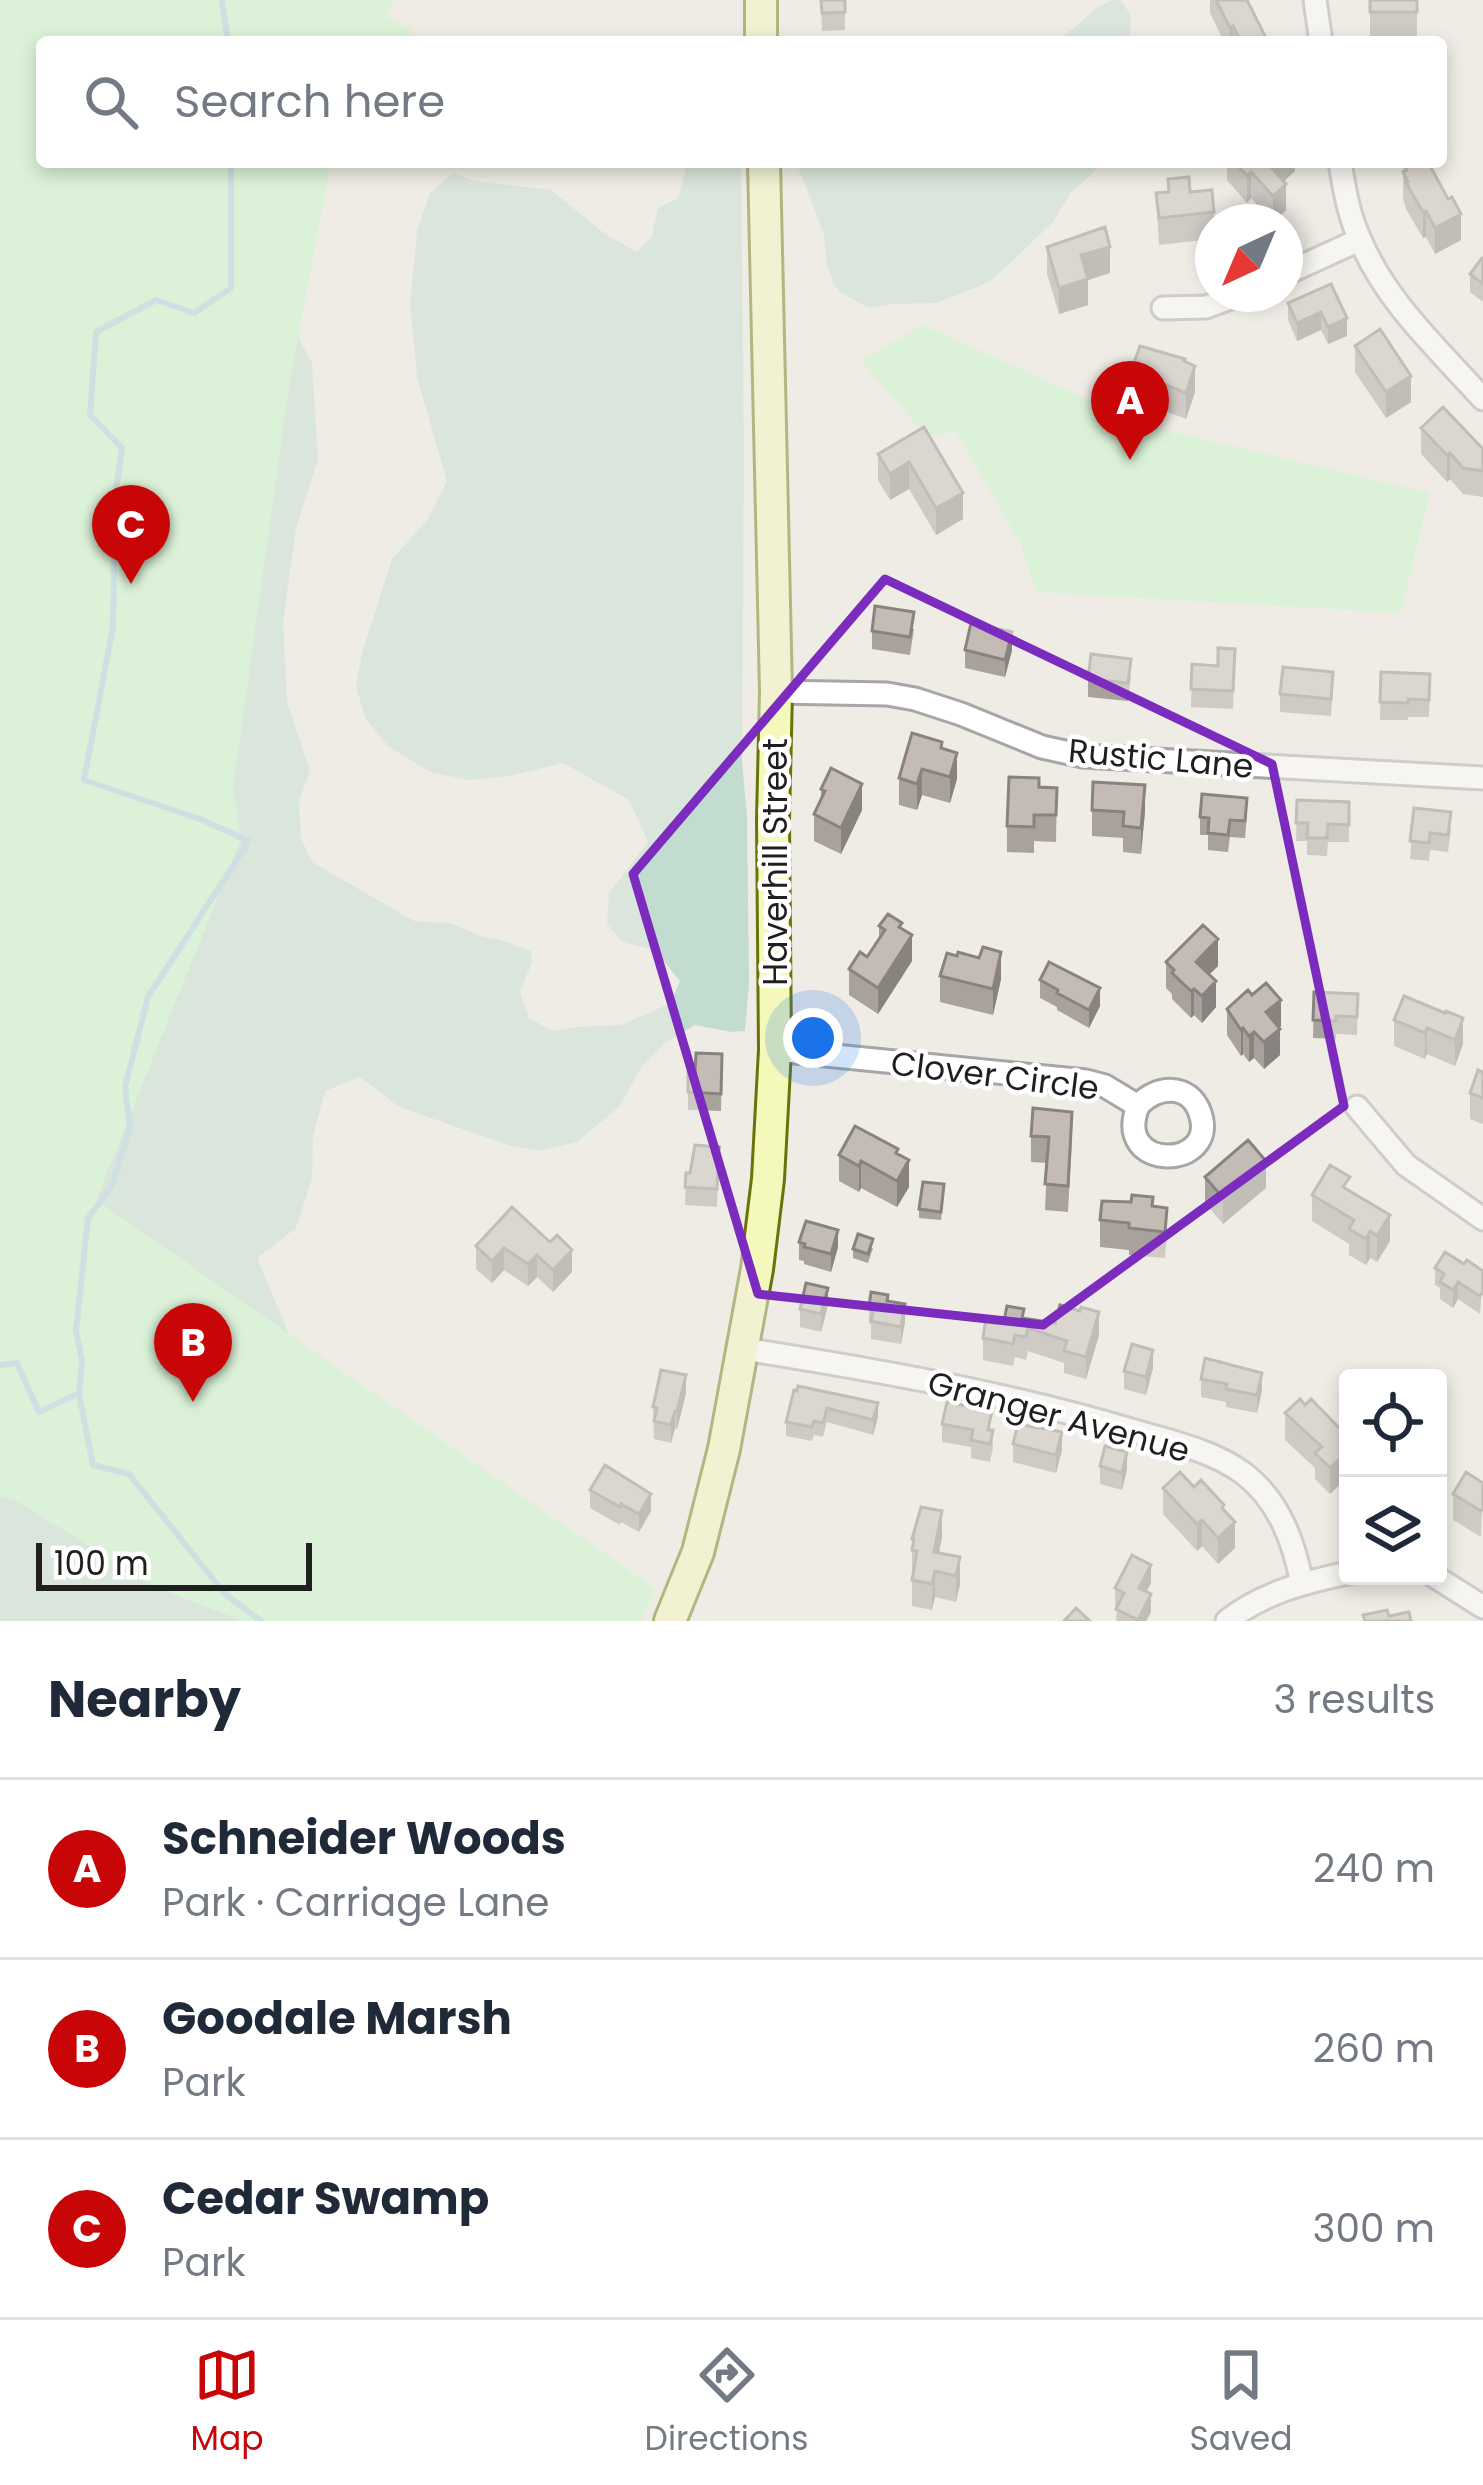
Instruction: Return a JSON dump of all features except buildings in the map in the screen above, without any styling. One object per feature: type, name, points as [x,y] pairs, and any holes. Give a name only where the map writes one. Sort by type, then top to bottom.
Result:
[{"type":"street","points":[[760,0],[761,36]]},
{"type":"street","points":[[1316,0],[1320,36]]},
{"type":"street","name":"Haverhill Street","points":[[670,1621],[709,1511],[744,1349],[763,1226],[775,1050],[776,692],[764,168]]},
{"type":"street","points":[[1341,168],[1359,240],[1393,298],[1483,399]]},
{"type":"street","points":[[1303,266],[1359,240]]},
{"type":"street","points":[[1163,308],[1195,308]]},
{"type":"street","name":"Rustic Lane","points":[[776,692],[915,699],[1042,748],[1083,756],[1483,778]]},
{"type":"street","name":"Clover Circle","points":[[775,1050],[1059,1077],[1105,1086],[1138,1106]]},
{"type":"street","points":[[1357,1107],[1406,1165],[1483,1219]]},
{"type":"street","name":"Granger Avenue","points":[[744,1349],[990,1392],[1196,1450],[1239,1470],[1263,1492],[1291,1540],[1302,1584]]},
{"type":"street","points":[[1227,1621],[1260,1599],[1339,1575]]},
{"type":"street","points":[[1447,1584],[1483,1607]]},
{"type":"highlighted area","points":[[885,579],[1272,764],[1344,1106],[1043,1325],[758,1294],[633,874]]},
{"type":"green space","points":[[0,0],[36,36],[36,168],[52,168],[283,309],[312,363],[318,460],[296,528],[283,622],[287,702],[310,771],[299,801],[301,838],[312,862],[414,921],[451,923],[531,951],[532,962],[520,992],[529,1018],[552,1031],[621,1025],[671,1003],[680,981],[655,950],[622,942],[607,924],[609,893],[648,842],[629,800],[563,763],[469,780],[430,772],[388,746],[365,718],[356,686],[392,559],[428,519],[447,481],[417,377],[410,304],[417,230],[430,193],[453,173],[474,181],[551,190],[605,234],[637,252],[652,236],[658,208],[678,198],[686,168],[741,168],[742,760],[749,982],[745,1031],[695,1025],[666,1042],[642,1066],[619,1107],[577,1142],[539,1151],[399,1107],[360,1077],[325,1091],[313,1136],[312,1179],[296,1228],[257,1258],[303,1368],[551,1621],[0,1621]]},
{"type":"green space","points":[[0,0],[393,0],[387,17],[412,29],[407,36],[36,36],[36,168],[330,168],[290,380],[233,788],[241,839],[96,1200],[656,1589],[641,1621],[242,1621],[153,1586],[33,1511],[0,1497]]},
{"type":"green space","points":[[1120,0],[1131,15],[1130,36],[1064,36],[1098,7]]},
{"type":"green space","points":[[798,168],[1098,168],[1071,193],[1052,223],[1004,269],[987,283],[936,303],[869,308],[840,292],[827,265],[824,234]]},
{"type":"green space","points":[[923,325],[1144,425],[1430,493],[1401,613],[1037,592],[1019,541],[955,430],[938,436],[922,432],[861,360]]},
{"type":"waterway","points":[[222,0],[227,36]]},
{"type":"waterway","points":[[0,1365],[17,1363],[39,1412],[79,1393],[82,1360],[76,1331],[88,1218],[112,1186],[130,1127],[125,1087],[148,997],[249,841],[200,819],[84,780],[113,627],[115,497],[122,448],[90,415],[96,332],[156,300],[194,313],[231,288],[231,168]]},
{"type":"waterway","points":[[79,1394],[93,1465],[129,1474],[225,1594],[261,1621]]},
{"type":"place","name":"Schneider Woods","points":[[1130,460]]},
{"type":"place","name":"Cedar Swamp","points":[[131,584]]},
{"type":"place","name":"Goodale Marsh","points":[[193,1402]]}]
